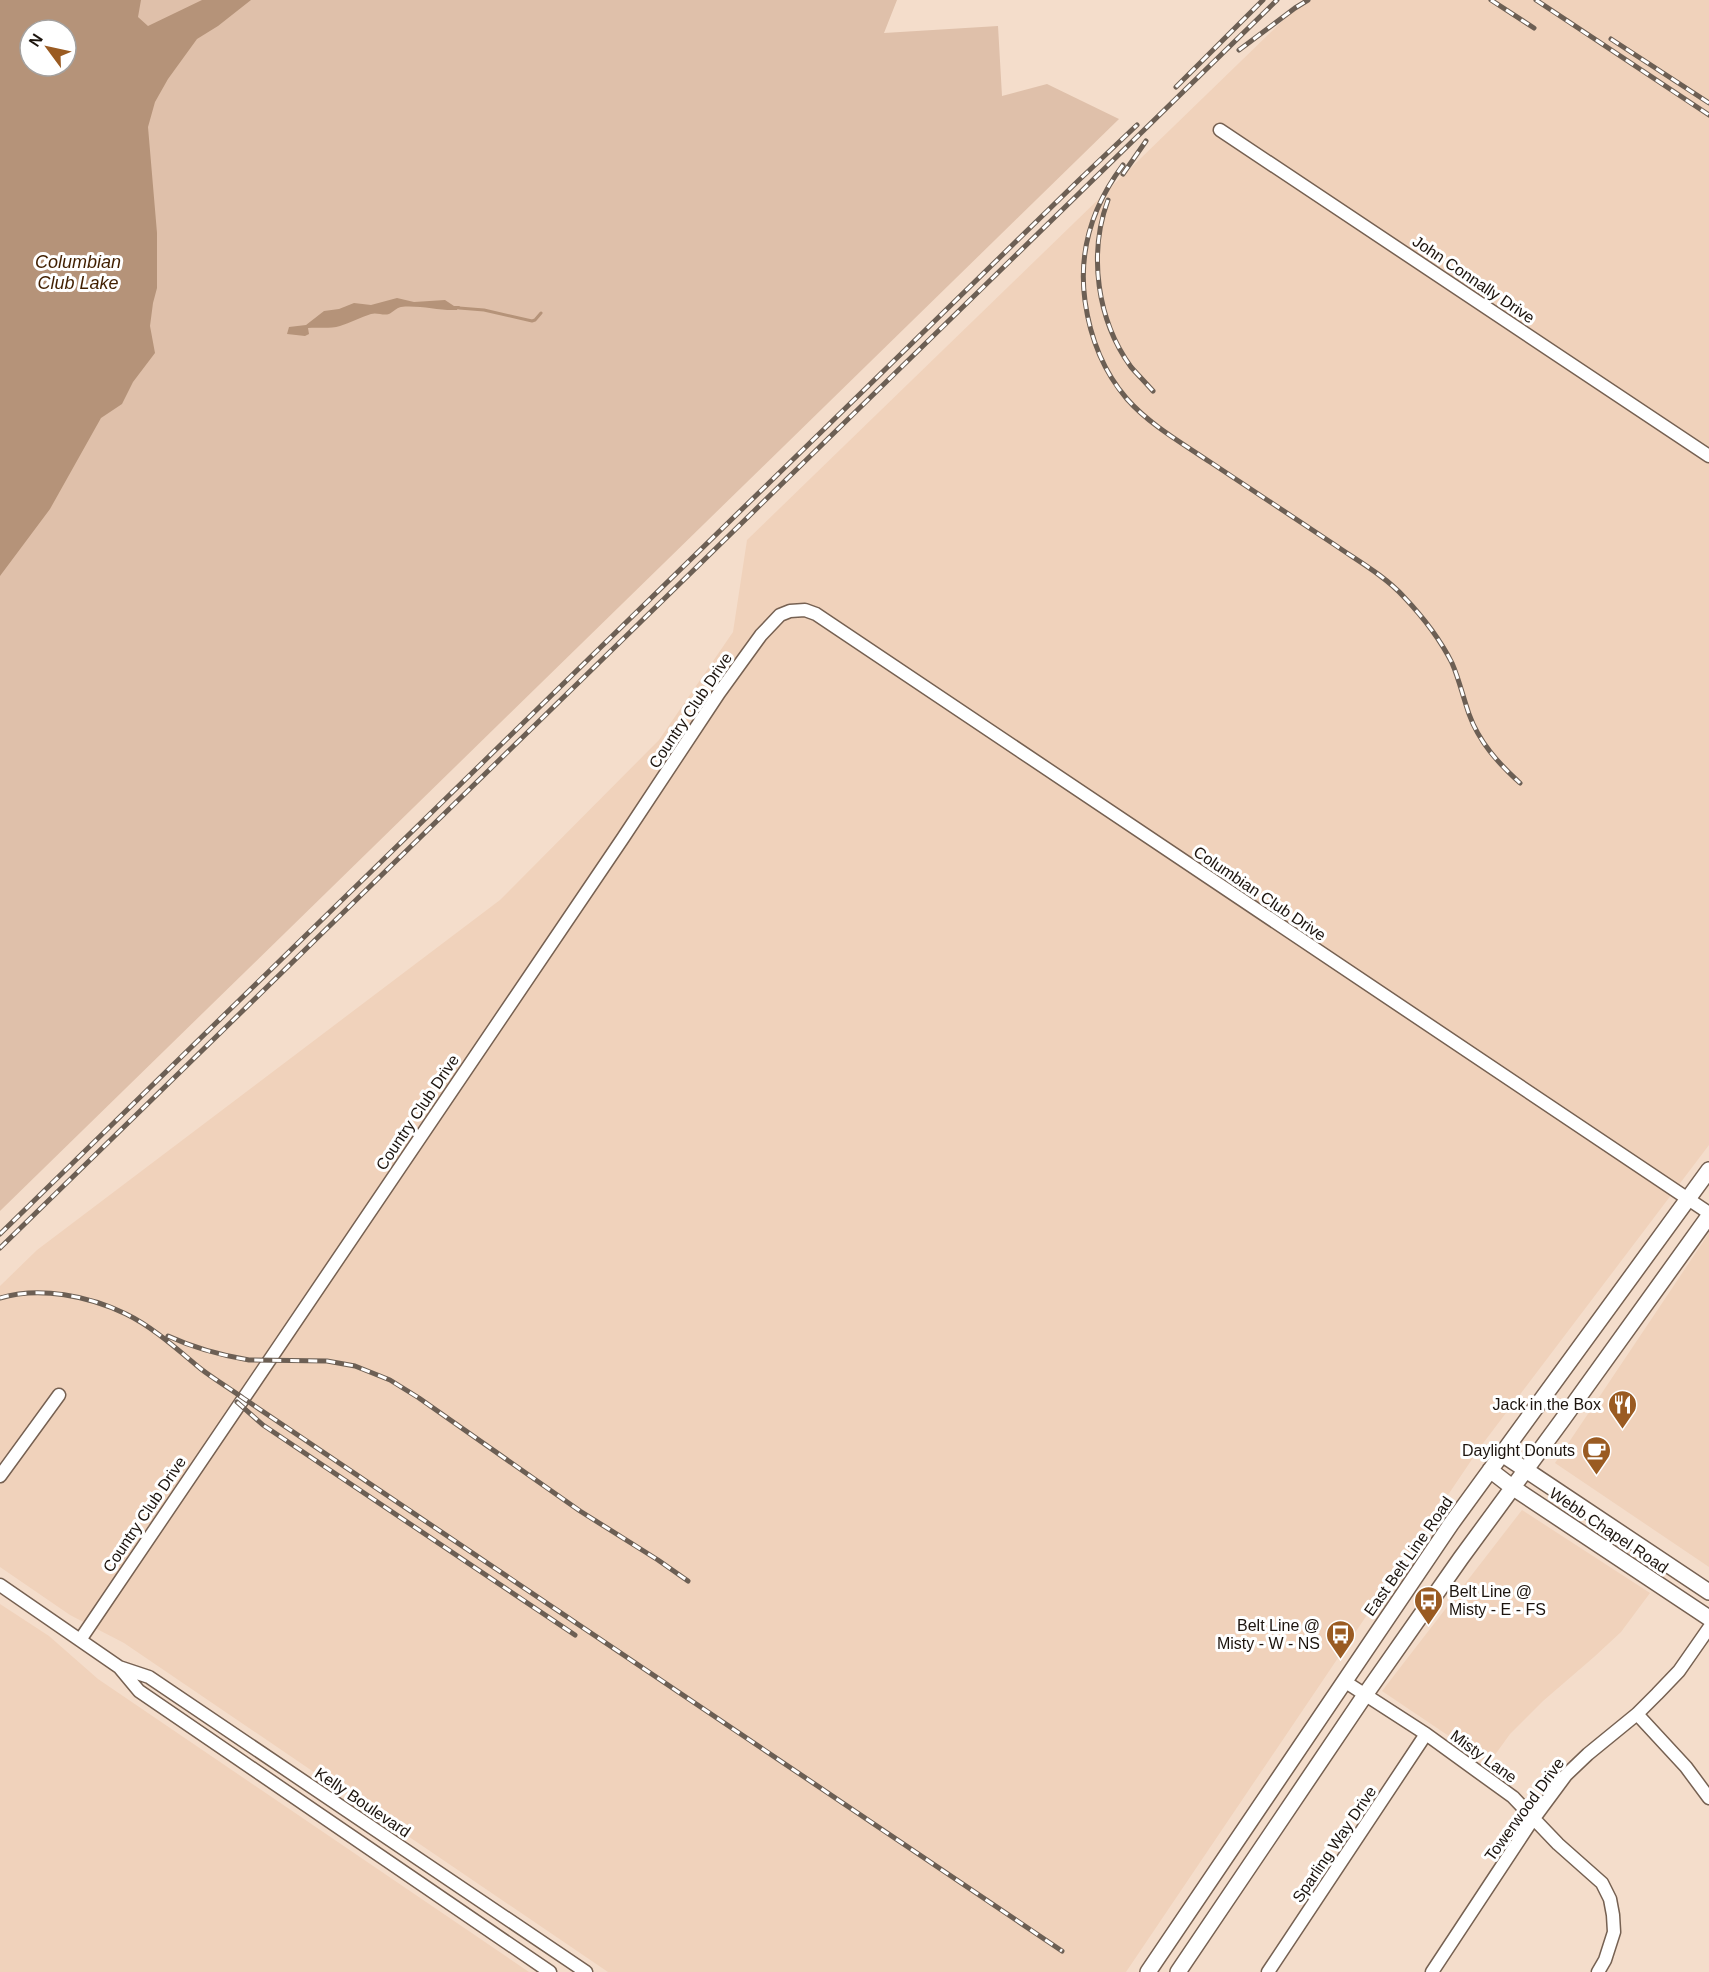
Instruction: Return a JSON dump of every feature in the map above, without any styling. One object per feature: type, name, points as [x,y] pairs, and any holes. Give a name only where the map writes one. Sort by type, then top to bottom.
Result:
[{"type":"main road","name":"East Belt Line Road","points":[[1153,1970],[1344,1681],[1490,1470],[1709,1170]]},
{"type":"main road","points":[[1178,1972],[1365,1695],[1709,1214]]},
{"type":"main road","name":"Webb Chapel Road","points":[[1502,1454],[1709,1592]]},
{"type":"main road","name":"Webb Chapel Road","points":[[1490,1470],[1709,1618]]},
{"type":"main road","points":[[1578,1531],[1589,1513]]},
{"type":"street","name":"John Connally Drive","points":[[1220,130],[1709,456]]},
{"type":"street","name":"Columbian Club Drive","points":[[790,611],[805,610],[816,614],[1709,1214]]},
{"type":"street","name":"Country Club Drive","points":[[80,1640],[624,838],[719,693],[761,635],[780,615],[790,611]]},
{"type":"street","points":[[0,1476],[59,1395]]},
{"type":"street","name":"Kelly Boulevard","points":[[0,1585],[119,1667],[140,1691],[237,1760],[550,1972]]},
{"type":"street","name":"Towerwood Drive","points":[[1432,1972],[1534,1817],[1566,1775],[1637,1714],[1679,1671],[1709,1628]]},
{"type":"street","name":"Kelly Boulevard","points":[[119,1667],[149,1677],[586,1972]]},
{"type":"street","name":"Misty Lane","points":[[1344,1681],[1426,1734],[1513,1797],[1558,1844],[1602,1883],[1610,1899],[1614,1932],[1605,1960],[1598,1972]]},
{"type":"street","points":[[1637,1714],[1686,1767],[1709,1798]]},
{"type":"street","name":"Sparling Way Drive","points":[[1268,1972],[1426,1734]]},
{"type":"street","points":[[237,1760],[248,1743]]},
{"type":"street","points":[[457,1909],[469,1892]]},
{"type":"shaded area","points":[[0,0],[897,0],[884,33],[998,26],[1002,96],[1047,84],[1119,119],[0,1211]]},
{"type":"shaded area","points":[[1304,0],[1709,0],[1709,1145],[1481,1446],[1126,1972],[608,1972],[124,1643],[70,1615],[0,1567],[0,1286],[37,1250],[500,900],[659,740],[733,632],[747,540]]},
{"type":"shaded area","points":[[1709,1233],[1709,1567],[1555,1463]]},
{"type":"shaded area","points":[[1522,1510],[1650,1593],[1621,1632],[1543,1701],[1510,1734],[1489,1763],[1382,1691]]},
{"type":"shaded area","points":[[0,1604],[49,1636],[98,1679],[529,1972],[0,1972]]},
{"type":"water","name":"Columbian Club Lake","points":[[0,0],[141,0],[138,17],[148,26],[202,0],[251,0],[197,39],[168,79],[155,102],[148,127],[157,233],[157,288],[150,326],[155,353],[133,382],[122,404],[101,418],[50,509],[0,576]]},
{"type":"water","points":[[397,298],[414,302],[445,300],[454,306],[460,306],[457,310],[401,307],[389,314],[371,314],[336,327],[308,328],[309,334],[305,336],[287,334],[289,327],[306,325],[324,311],[339,309],[354,303],[371,305]]},
{"type":"waterway","points":[[459,308],[484,310],[532,321],[541,313]]},
{"type":"railway","points":[[1176,87],[1263,0]]},
{"type":"railway","points":[[0,1248],[1277,0]]},
{"type":"railway","points":[[1239,50],[1308,0]]},
{"type":"railway","points":[[1491,0],[1534,28]]},
{"type":"railway","points":[[1536,0],[1709,115]]},
{"type":"railway","points":[[1611,39],[1709,103]]},
{"type":"railway","points":[[0,1234],[1137,125]]},
{"type":"railway","points":[[1123,174],[1146,141]]},
{"type":"railway","points":[[1123,165],[1112,180],[1096,212],[1086,246],[1084,264],[1083,282],[1090,328],[1111,377],[1136,408],[1177,441],[1371,569],[1397,589],[1424,620],[1447,654],[1473,724],[1484,743],[1520,783]]},
{"type":"railway","points":[[1108,200],[1098,242],[1099,286],[1104,308],[1119,349],[1131,367],[1153,391]]},
{"type":"railway","points":[[0,1298],[31,1293],[64,1295],[96,1302],[146,1325],[216,1380],[1062,1951]]},
{"type":"railway","points":[[168,1336],[197,1348],[238,1358],[327,1361],[355,1366],[390,1380],[580,1511],[688,1581]]},
{"type":"railway","points":[[237,1402],[263,1425],[575,1635]]},
{"type":"place","name":"Jack in the Box","points":[[1622,1430]]},
{"type":"place","name":"Daylight Donuts","points":[[1596,1476]]},
{"type":"place","name":"Belt Line @ Misty - E - FS","points":[[1428,1626]]},
{"type":"place","name":"Belt Line @ Misty - W - NS","points":[[1341,1660]]}]
